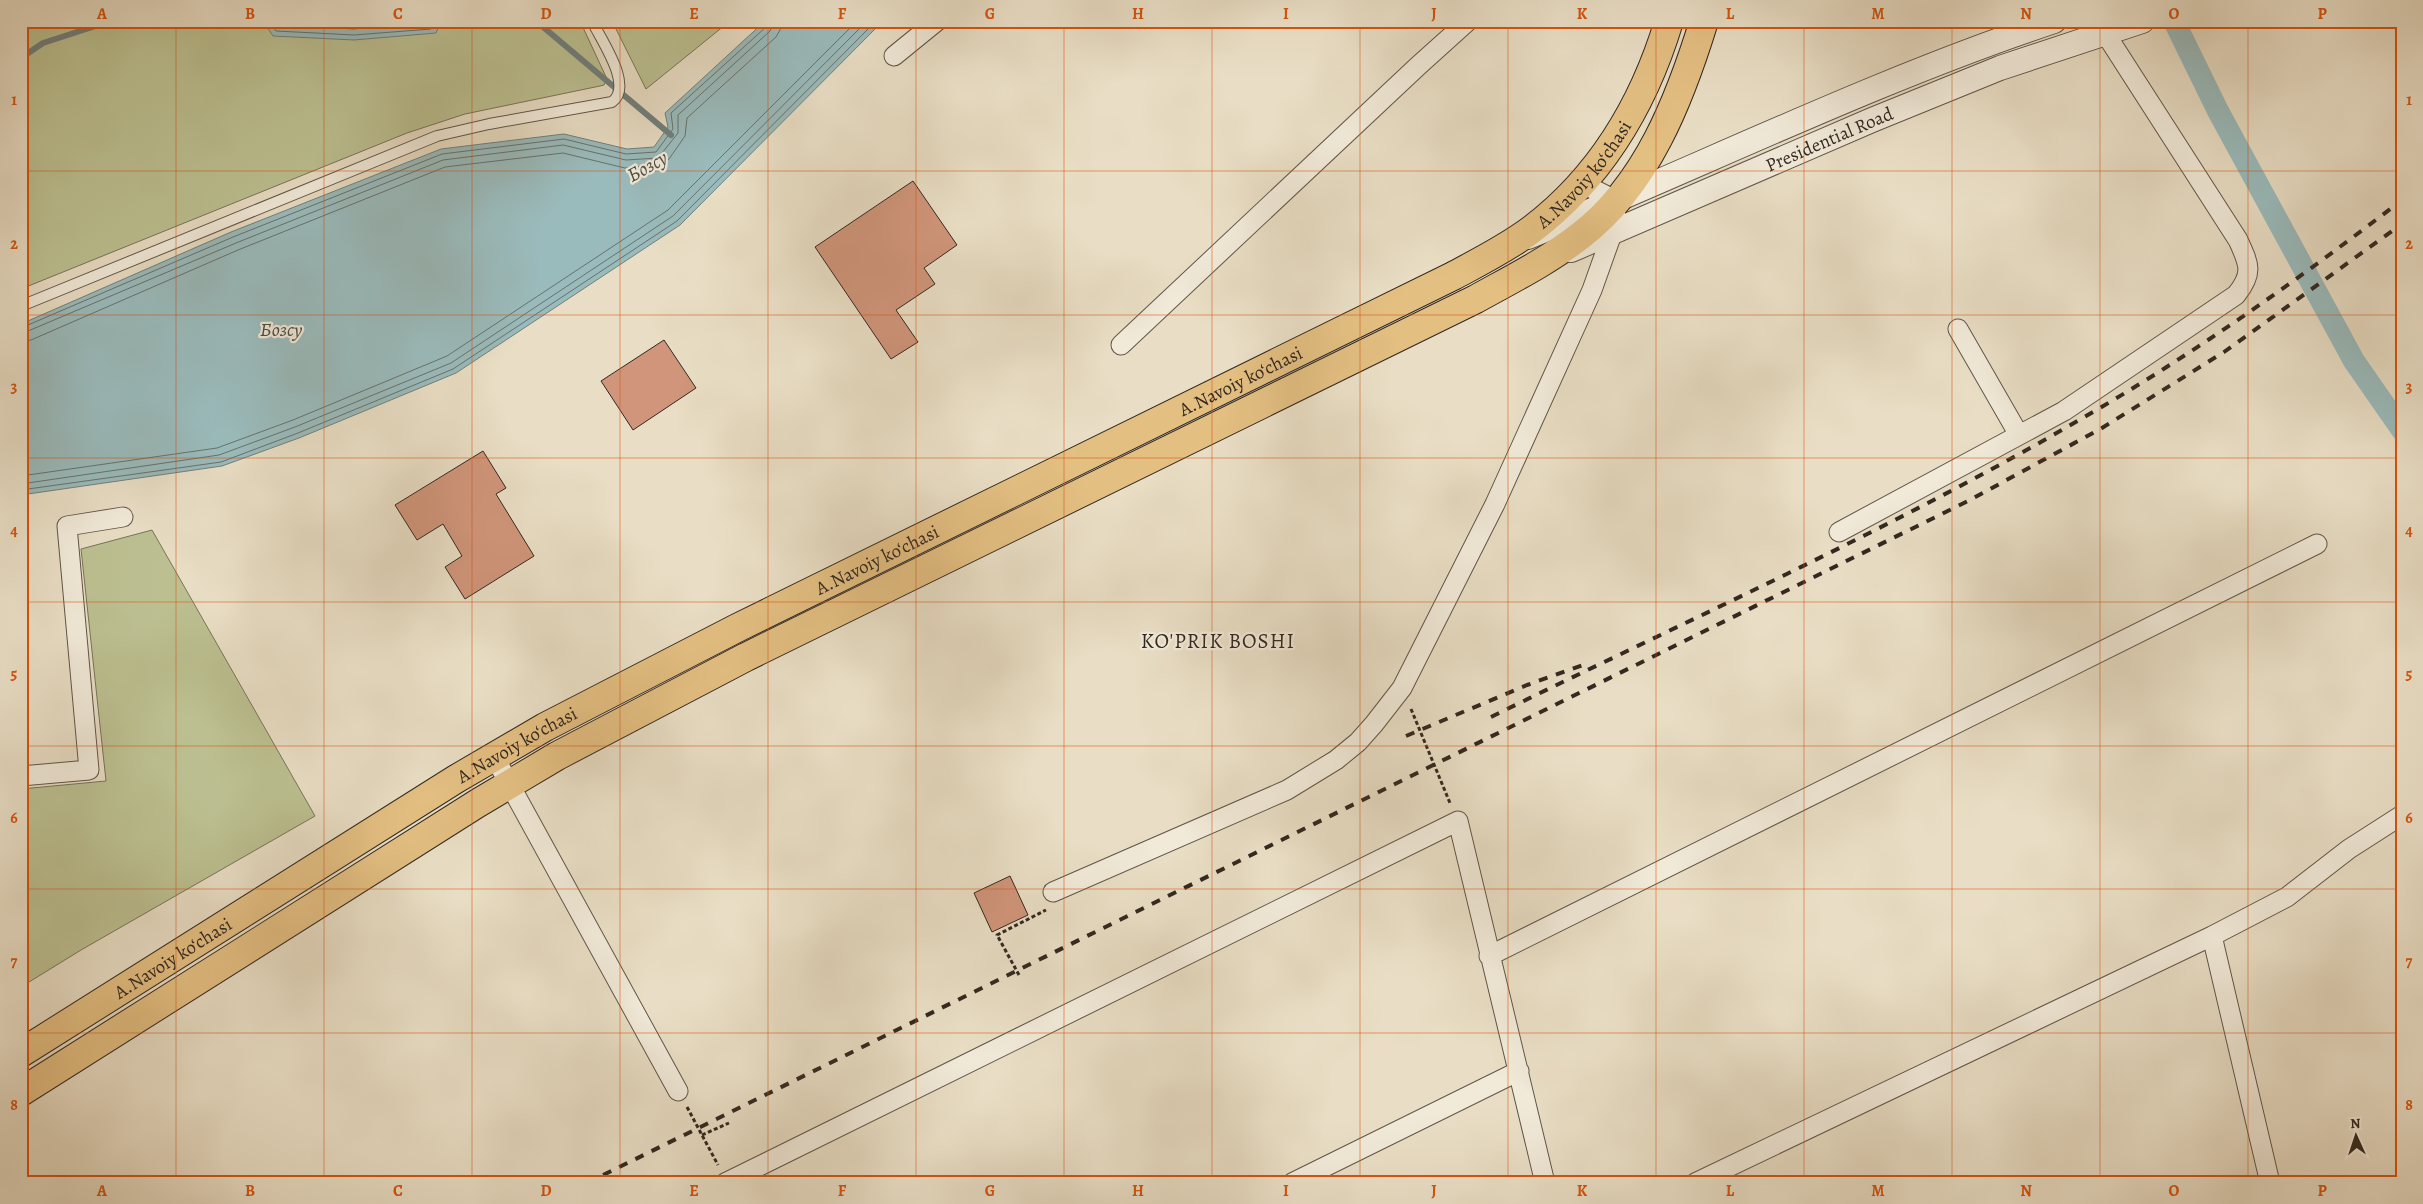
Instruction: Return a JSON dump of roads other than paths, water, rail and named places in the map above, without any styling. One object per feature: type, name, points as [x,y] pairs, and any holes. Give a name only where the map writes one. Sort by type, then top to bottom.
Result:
[{"type":"main road","name":"A.Navoiy ko‘chasi","points":[[21,1053],[456,779],[545,727],[746,623],[1453,276],[1507,246],[1552,213],[1582,184],[1609,151],[1630,117],[1651,73],[1669,21]]},
{"type":"main road","points":[[21,1092],[508,784],[557,756],[746,657],[1476,299],[1531,269],[1582,235],[1617,201],[1642,166],[1662,131],[1693,58],[1704,21]]},
{"type":"main road","points":[[545,727],[540,738],[541,746],[548,754],[557,756]]},
{"type":"main road","points":[[456,779],[474,786],[478,803]]},
{"type":"street","points":[[894,56],[937,21]]},
{"type":"street","points":[[1121,345],[1468,21]]},
{"type":"street","name":"Presidential Road","points":[[1507,246],[1617,201],[1870,90],[1994,41],[2054,21]]},
{"type":"street","name":"Presidential Road","points":[[1531,269],[1613,231],[1909,105],[2009,65],[2137,22]]},
{"type":"street","points":[[1839,532],[2064,410],[2236,295],[2247,282],[2247,262],[2238,240],[2105,33]]},
{"type":"street","points":[[1053,892],[1271,797],[1312,776],[1358,742],[1402,688],[1495,504],[1592,290],[1613,231],[1617,201],[1582,184]]},
{"type":"street","points":[[1958,329],[2019,435]]},
{"type":"street","points":[[21,776],[89,770],[67,526],[123,517]]},
{"type":"street","points":[[1489,956],[2317,544]]},
{"type":"street","points":[[494,756],[678,1091]]},
{"type":"street","points":[[1695,1183],[2212,936],[2287,898],[2349,849],[2402,815]]},
{"type":"street","points":[[726,1182],[1458,821],[1545,1183]]},
{"type":"street","points":[[2212,936],[2263,1180]]},
{"type":"street","points":[[1292,1183],[1519,1071]]},
{"type":"lane","points":[[21,306],[437,136],[489,124],[612,102],[619,96],[620,81],[592,21]]},
{"type":"water","points":[[263,21],[441,21],[436,33],[354,40],[273,36]]},
{"type":"water","name":"Бозсу","points":[[765,21],[883,21],[680,225],[456,373],[299,438],[222,466],[21,495],[21,324],[231,232],[441,149],[564,134],[627,149],[654,147],[668,127],[665,113]]},
{"type":"waterway","points":[[21,58],[43,43],[111,21]]},
{"type":"waterway","points":[[536,21],[671,135]]},
{"type":"waterway","points":[[2174,21],[2218,111],[2354,361],[2402,430]]},
{"type":"railway","points":[[1491,717],[1795,570],[2020,454],[2173,363],[2289,284],[2402,200]]},
{"type":"railway","points":[[587,1183],[1970,500],[2102,428],[2224,352],[2402,224]]},
{"type":"railway","points":[[1406,736],[1527,685],[1583,665]]},
{"type":"district","name":"KO'PRIK BOSHI","points":[[1218,641]]}]
